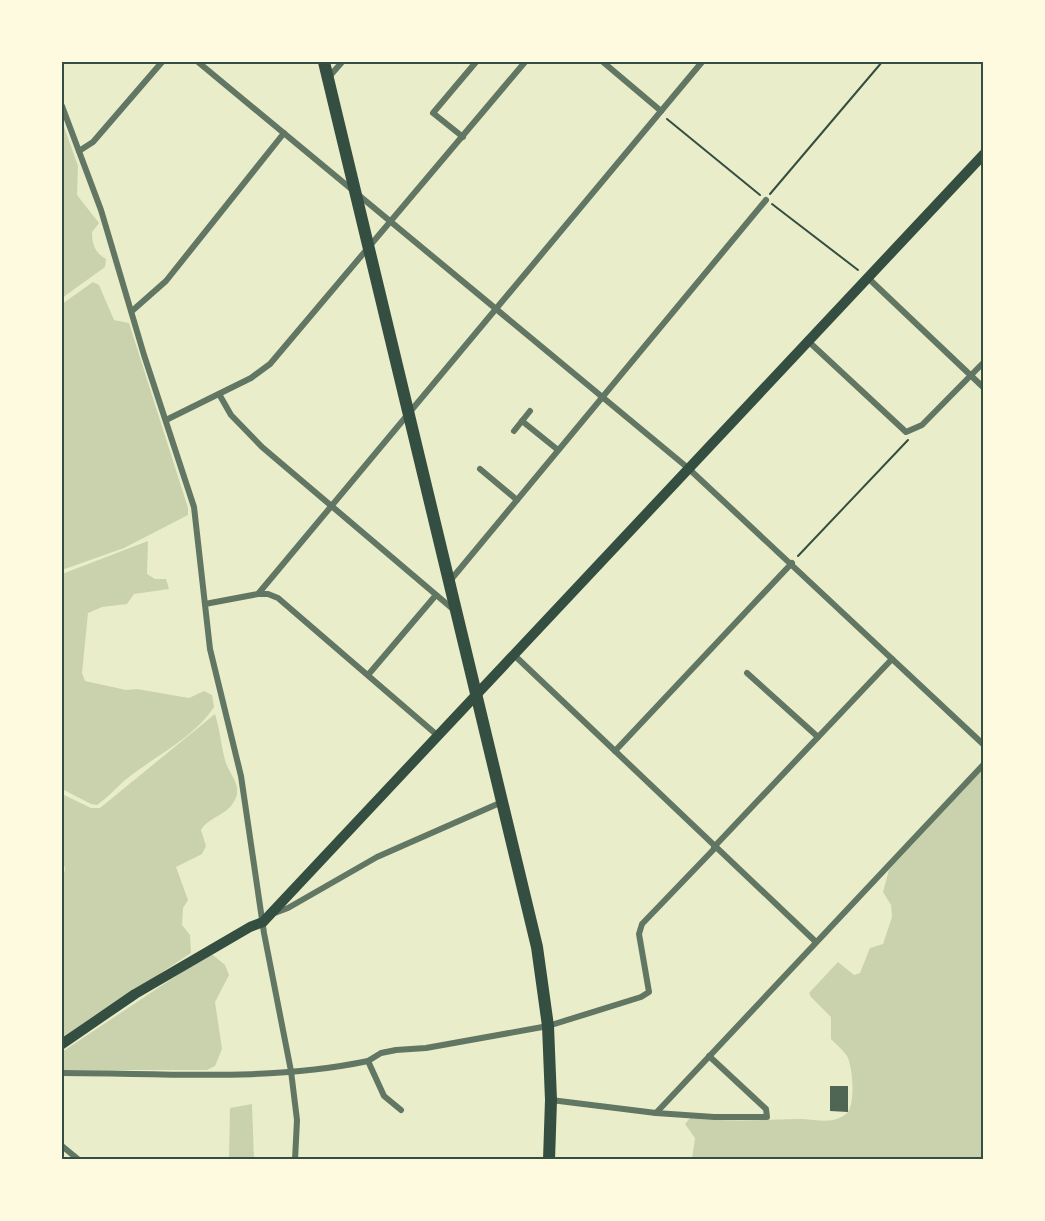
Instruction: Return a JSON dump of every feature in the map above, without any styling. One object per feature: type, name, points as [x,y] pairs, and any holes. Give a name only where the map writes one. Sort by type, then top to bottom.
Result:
[{"type":"main road","points":[[324,62],[537,947],[548,1026],[551,1100],[549,1160]]},
{"type":"main road","points":[[62,1044],[135,994],[266,918],[984,154]]},
{"type":"street","points":[[79,151],[93,142],[162,62]]},
{"type":"street","points":[[198,62],[355,193],[393,220],[688,468],[984,745]]},
{"type":"street","points":[[328,78],[342,62]]},
{"type":"street","points":[[463,137],[433,113],[476,62]]},
{"type":"street","points":[[166,420],[251,378],[270,364],[525,62]]},
{"type":"street","points":[[603,62],[661,111]]},
{"type":"street","points":[[258,594],[702,62]]},
{"type":"street","points":[[62,106],[101,210],[194,507],[205,604],[218,688],[240,776],[291,1071],[297,1120],[295,1160]]},
{"type":"street","points":[[132,311],[166,281],[284,133]]},
{"type":"street","points":[[449,582],[766,200]]},
{"type":"street","points":[[867,278],[984,388]]},
{"type":"street","points":[[807,340],[906,432],[922,425],[984,362]]},
{"type":"street","points":[[219,394],[244,430],[457,613]]},
{"type":"street","points":[[514,431],[530,411]]},
{"type":"street","points":[[522,421],[558,450]]},
{"type":"street","points":[[480,469],[517,500]]},
{"type":"street","points":[[615,751],[792,563]]},
{"type":"street","points":[[205,604],[258,594],[268,594],[278,598],[437,735]]},
{"type":"street","points":[[368,675],[436,595]]},
{"type":"street","points":[[513,654],[816,942]]},
{"type":"street","points":[[62,1073],[247,1075],[368,1061],[381,1053],[396,1050],[426,1048],[548,1026],[641,997],[649,992],[639,934],[642,924],[892,659]]},
{"type":"street","points":[[747,673],[818,737]]},
{"type":"street","points":[[656,1113],[984,764]]},
{"type":"street","points":[[266,918],[288,908],[377,857],[503,802]]},
{"type":"street","points":[[551,1100],[656,1113],[714,1117],[767,1117],[766,1109],[709,1056]]},
{"type":"street","points":[[368,1061],[384,1096],[401,1110]]},
{"type":"street","points":[[62,1146],[79,1160]]},
{"type":"path","points":[[766,200],[882,62]]},
{"type":"path","points":[[792,563],[916,428]]},
{"type":"green space","points":[[62,121],[78,166],[77,195],[99,223],[92,232],[93,240],[97,251],[106,259],[105,267],[62,298]]},
{"type":"green space","points":[[93,282],[99,285],[114,320],[129,323],[188,508],[188,515],[124,548],[62,570],[62,304]]},
{"type":"green space","points":[[148,541],[147,574],[155,579],[166,579],[169,589],[134,594],[127,604],[102,607],[88,613],[82,673],[85,681],[126,690],[137,689],[189,698],[204,691],[212,695],[214,707],[206,718],[184,738],[135,772],[97,805],[91,804],[62,789],[62,574]]},
{"type":"green space","points":[[215,714],[225,760],[235,780],[237,791],[230,807],[208,822],[201,830],[206,846],[202,854],[176,867],[188,900],[183,908],[182,925],[190,935],[191,953],[62,1038],[62,882],[65,869],[62,856],[62,794],[91,808],[100,808]]},
{"type":"green space","points":[[983,769],[983,1159],[692,1159],[695,1138],[685,1124],[690,1118],[828,1121],[840,1118],[849,1110],[852,1077],[849,1061],[831,1039],[831,1017],[809,993],[838,962],[854,975],[860,973],[870,948],[883,944],[892,917],[891,905],[883,892],[889,870]]},
{"type":"green space","points":[[213,955],[225,965],[229,975],[215,1002],[222,1049],[215,1066],[207,1070],[62,1070],[62,1052],[206,956]]},
{"type":"green space","points":[[252,1104],[254,1159],[229,1159],[230,1108]]},
{"type":"building","points":[[830,1086],[848,1086],[848,1112],[830,1111]]}]
